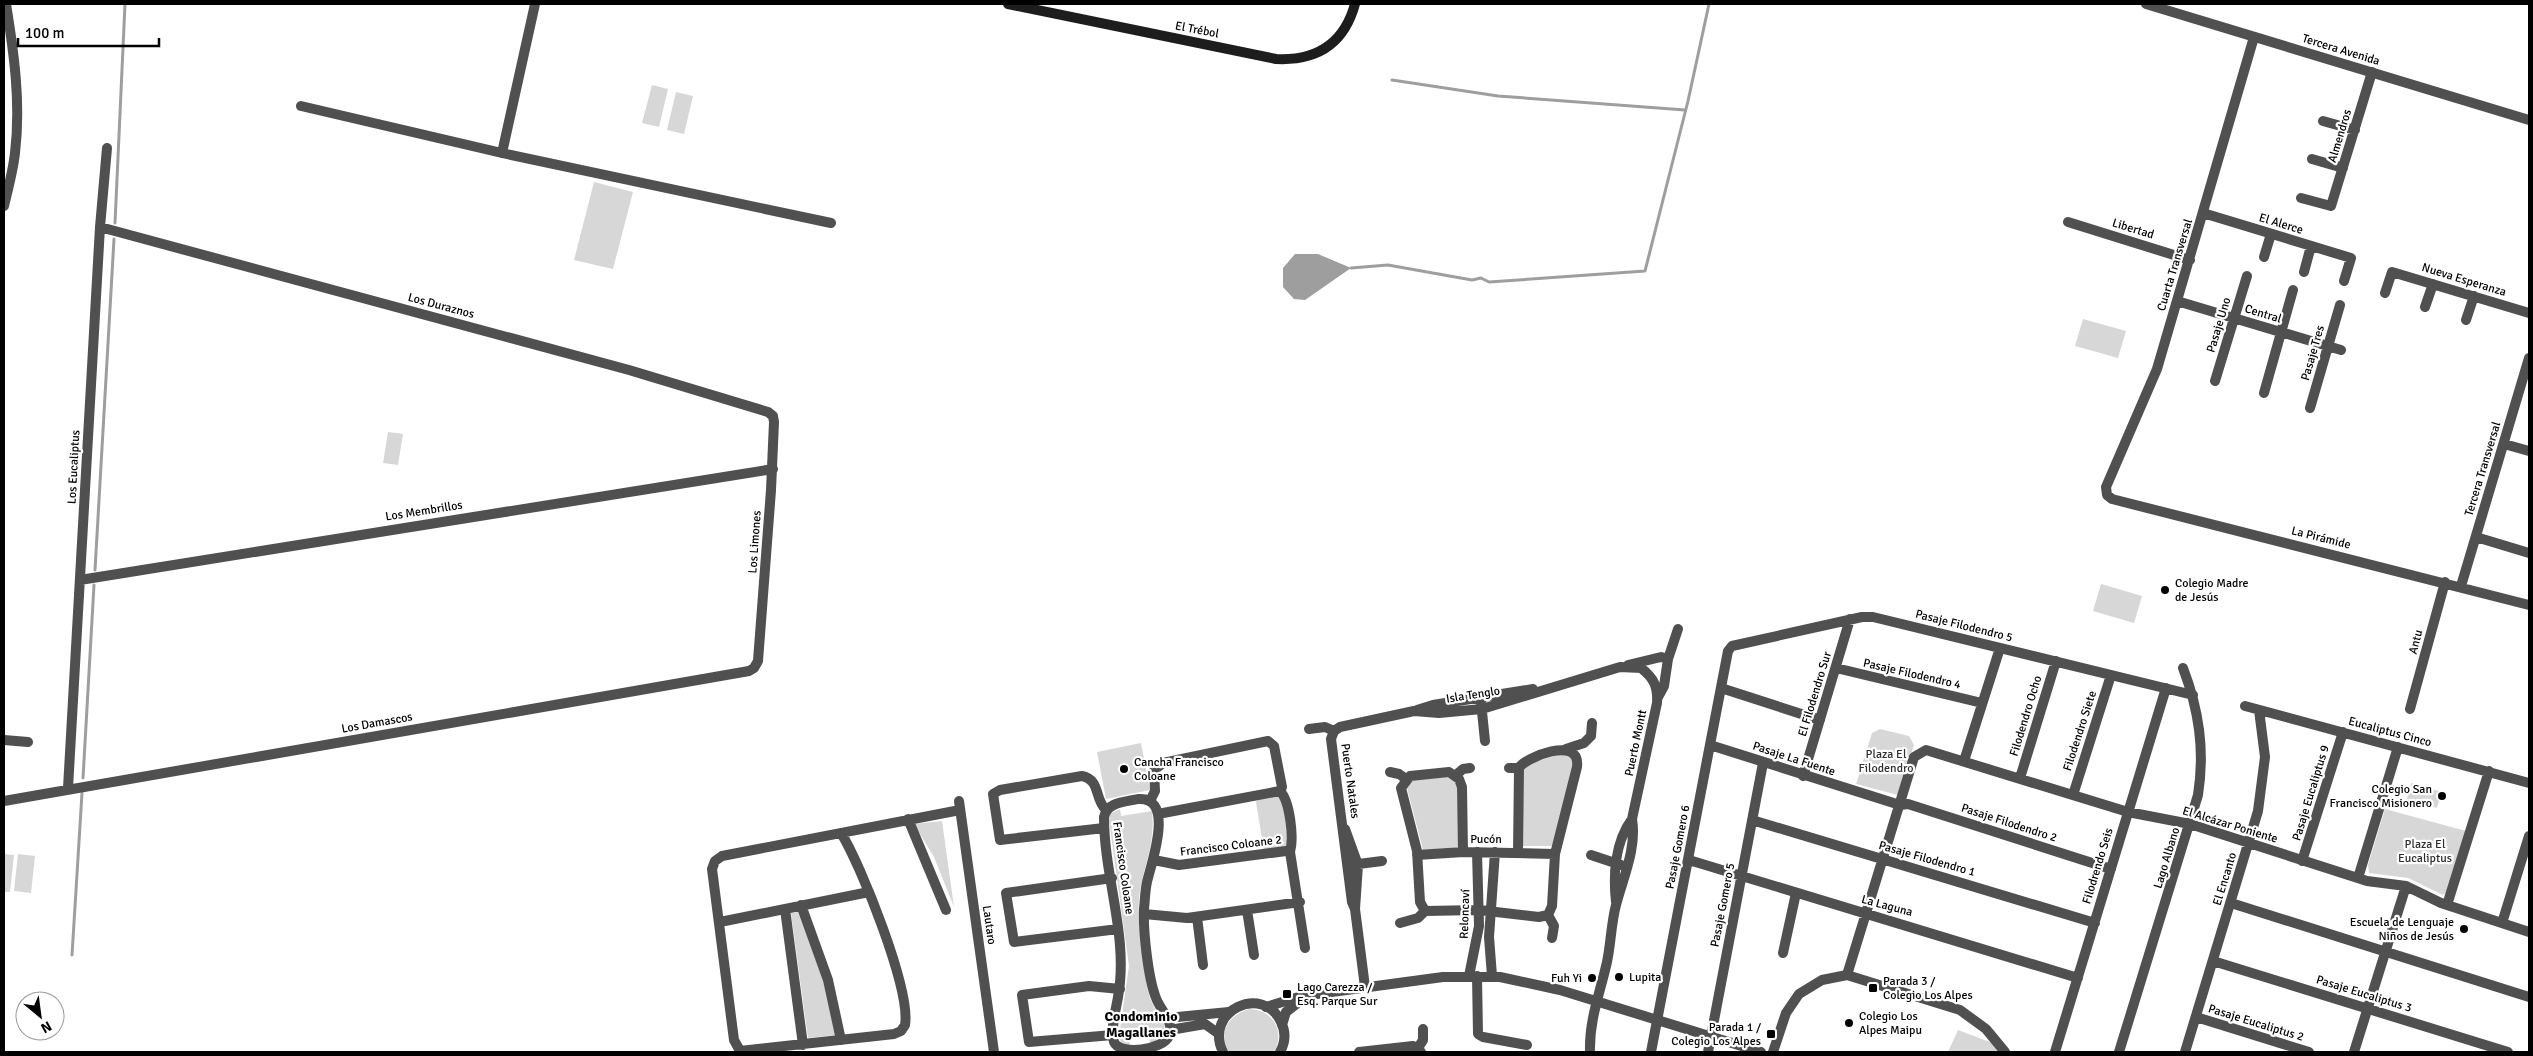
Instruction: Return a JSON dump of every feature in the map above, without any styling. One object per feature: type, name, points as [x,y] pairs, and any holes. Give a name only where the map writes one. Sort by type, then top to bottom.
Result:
[{"type":"main road","name":"El Trébol","points":[[1015,4],[1035,6],[1276,59],[1290,59],[1308,57],[1328,46],[1346,26],[1355,4]]},
{"type":"street","points":[[4,206],[15,153],[17,82],[14,49],[6,4]]},
{"type":"street","points":[[502,153],[535,4]]},
{"type":"street","name":"Tercera Avenida","points":[[2146,4],[2529,120]]},
{"type":"street","name":"Cuarta Transversal","points":[[2107,495],[2106,487],[2152,381],[2190,260],[2254,37]]},
{"type":"street","name":"Almendros","points":[[2301,198],[2331,206],[2372,72]]},
{"type":"street","points":[[301,106],[502,153],[831,223]]},
{"type":"street","points":[[2323,121],[2354,130]]},
{"type":"street","name":"Los Eucaliptus","points":[[68,788],[100,227],[107,148]]},
{"type":"street","points":[[2312,159],[2343,168]]},
{"type":"street","name":"El Alerce","points":[[2203,213],[2351,258],[2344,281]]},
{"type":"street","name":"Libertad","points":[[2068,222],[2190,260]]},
{"type":"street","name":"Los Duraznos","points":[[100,227],[629,370],[768,412],[773,416]]},
{"type":"street","points":[[2264,257],[2271,234]]},
{"type":"street","points":[[2304,272],[2311,246]]},
{"type":"street","name":"Nueva Esperanza","points":[[2385,293],[2392,272],[2529,313]]},
{"type":"street","name":"Pasaje Uno","points":[[2215,382],[2247,276]]},
{"type":"street","points":[[2425,307],[2434,284]]},
{"type":"street","points":[[2264,393],[2293,290]]},
{"type":"street","points":[[2466,320],[2474,296]]},
{"type":"street","name":"Central","points":[[2177,301],[2341,350]]},
{"type":"street","name":"Pasaje Tres","points":[[2310,408],[2340,305]]},
{"type":"street","name":"Tercera Transversal","points":[[2461,586],[2504,444],[2526,384],[2529,358]]},
{"type":"street","name":"Los Limones","points":[[754,668],[758,661],[773,469],[773,416]]},
{"type":"street","points":[[2504,444],[2529,451]]},
{"type":"street","name":"Los Membrillos","points":[[80,580],[773,469]]},
{"type":"street","name":"La Pirámide","points":[[2107,495],[2112,499],[2461,586],[2529,606]]},
{"type":"street","points":[[2476,538],[2529,553]]},
{"type":"street","name":"Antu","points":[[2410,708],[2445,582]]},
{"type":"street","name":"Pasaje Filodendro 5","points":[[1730,648],[1850,620],[1873,617],[2193,695]]},
{"type":"street","name":"El Filodendro Sur","points":[[1803,776],[1850,620]]},
{"type":"street","points":[[1658,698],[1664,686],[1668,659],[1678,629]]},
{"type":"street","name":"Pasaje Gomero 6","points":[[1652,1052],[1730,648]]},
{"type":"street","points":[[1964,761],[2000,648]]},
{"type":"street","name":"Isla Tenglo","points":[[1333,735],[1340,727],[1414,711],[1439,713],[1505,703],[1541,689],[1627,665],[1661,657],[1668,659]]},
{"type":"street","name":"Filodendro Ocho","points":[[2020,778],[2056,661]]},
{"type":"street","name":"Puerto Montt","points":[[1590,1052],[1590,1026],[1607,960],[1616,904],[1627,867],[1633,835],[1632,819],[1658,698],[1655,682],[1649,674],[1641,668],[1627,665]]},
{"type":"street","name":"Los Damascos","points":[[4,801],[68,788],[750,671],[754,668]]},
{"type":"street","name":"Pasaje Filodendro 4","points":[[1836,668],[1982,703]]},
{"type":"street","name":"Lago Albano","points":[[2119,1052],[2198,795],[2202,764],[2201,734],[2193,695],[2183,668]]},
{"type":"street","name":"Filodendro Siete","points":[[2073,795],[2111,675]]},
{"type":"street","points":[[1721,688],[1820,720]]},
{"type":"street","name":"Filodrendo Seis","points":[[2055,1052],[2166,688]]},
{"type":"street","points":[[1414,711],[1433,705],[1520,690],[1541,689]]},
{"type":"street","points":[[1480,697],[1486,741]]},
{"type":"street","name":"Eucaliptus Cinco","points":[[2245,706],[2529,783]]},
{"type":"street","name":"El Encanto","points":[[2185,1052],[2250,843],[2260,798],[2264,764],[2264,738],[2258,710]]},
{"type":"street","points":[[1548,915],[1552,906],[1555,854],[1578,762],[1582,756],[1584,743],[1592,733],[1592,723]]},
{"type":"street","points":[[1309,729],[1324,727],[1333,735]]},
{"type":"street","name":"Pasaje Eucaliptus 9","points":[[2302,860],[2343,732]]},
{"type":"street","name":"Puerto Natales","points":[[1333,735],[1346,866],[1352,902],[1355,909]]},
{"type":"street","points":[[4,740],[28,742]]},
{"type":"street","points":[[1268,740],[1272,742],[1282,787],[1280,791],[1158,814],[1150,801],[1155,791],[1154,770],[1163,762],[1268,740]]},
{"type":"street","points":[[1518,852],[1514,768],[1525,762],[1584,743]]},
{"type":"street","name":"Pasaje La Fuente","points":[[1710,746],[1900,805]]},
{"type":"street","points":[[2358,878],[2398,747]]},
{"type":"street","points":[[1566,749],[1574,754],[1578,762]]},
{"type":"street","name":"El Alcázar Poniente","points":[[1900,805],[1914,757],[1921,751],[1930,750],[2128,812],[2190,824],[2358,878],[2406,886],[2447,905],[2529,932]]},
{"type":"street","name":"Pasaje Gomero 5","points":[[1708,1052],[1763,763]]},
{"type":"street","points":[[1456,775],[1463,769],[1470,768]]},
{"type":"street","points":[[2447,905],[2489,771]]},
{"type":"street","points":[[1390,772],[1399,774],[1406,779]]},
{"type":"street","points":[[1425,911],[1420,902],[1417,855],[1401,788],[1406,779],[1413,774],[1449,772],[1456,775],[1462,787],[1463,852]]},
{"type":"street","points":[[1104,828],[1000,840],[993,794],[1000,790],[1082,776],[1092,780],[1100,805],[1106,810]]},
{"type":"street","points":[[1280,791],[1286,796],[1293,842],[1290,852]]},
{"type":"street","name":"Francisco Coloane","points":[[1150,801],[1142,798],[1114,804],[1106,810],[1104,817],[1122,969],[1114,1035],[1115,1049],[1133,1052],[1161,1049],[1170,1030],[1167,1018],[1154,991],[1144,914],[1147,883],[1154,860],[1158,814]]},
{"type":"street","name":"Pasaje Filodendro 2","points":[[1900,805],[1908,804],[2111,869]]},
{"type":"street","points":[[1847,975],[1900,805]]},
{"type":"street","name":"Lautaro","points":[[908,819],[960,806],[994,1052]]},
{"type":"street","points":[[841,833],[869,892],[897,977],[905,1025],[896,1034],[841,1040],[809,1047],[745,1052],[738,1050],[734,1040],[712,869],[715,861],[719,858],[908,819],[946,910]]},
{"type":"street","name":"Puerto Montt","points":[[1616,904],[1616,864],[1627,828],[1632,819]]},
{"type":"street","name":"Pasaje Filodendro 1","points":[[1752,820],[2095,923]]},
{"type":"street","name":"Puerto Natales","points":[[1343,827],[1358,865],[1355,909],[1365,988]]},
{"type":"street","points":[[2502,923],[2529,836]]},
{"type":"street","name":"Francisco Coloane 2","points":[[1154,860],[1179,865],[1290,852],[1300,902],[1305,948]]},
{"type":"street","name":"Pucón","points":[[1417,855],[1463,852],[1555,854]]},
{"type":"street","name":"Reloncaví","points":[[1477,852],[1479,910],[1473,976],[1478,1034],[1483,1037],[1527,1045]]},
{"type":"street","name":"Reloncaví","points":[[1492,976],[1489,949],[1495,852]]},
{"type":"street","points":[[1591,855],[1627,867]]},
{"type":"street","points":[[1346,866],[1382,860]]},
{"type":"street","name":"La Laguna","points":[[1688,860],[2078,978]]},
{"type":"street","points":[[1112,878],[1006,893],[1014,942],[1118,929]]},
{"type":"street","points":[[2354,1052],[2406,886]]},
{"type":"street","points":[[720,922],[869,892]]},
{"type":"street","points":[[1784,953],[1796,892]]},
{"type":"street","points":[[1144,914],[1197,917],[1300,902]]},
{"type":"street","points":[[2231,903],[2529,996]]},
{"type":"street","points":[[801,905],[828,980],[841,1040]]},
{"type":"street","points":[[785,908],[809,1047]]},
{"type":"street","points":[[1247,910],[1254,955]]},
{"type":"street","points":[[1425,911],[1479,910],[1539,917],[1548,915]]},
{"type":"street","points":[[1400,923],[1418,918],[1425,911]]},
{"type":"street","points":[[1548,915],[1554,926],[1552,938]]},
{"type":"street","points":[[1197,917],[1203,965]]},
{"type":"street","name":"Pasaje Eucaliptus 3","points":[[2213,960],[2508,1052]]},
{"type":"street","points":[[1773,1052],[1786,1013],[1799,994],[1822,980],[1847,975],[1960,1010],[1986,1029],[2005,1052]]},
{"type":"street","points":[[1167,1018],[1229,1012],[1249,1004],[1266,1007],[1312,995],[1365,988],[1473,976],[1492,976],[1531,982],[1761,1052]]},
{"type":"street","points":[[1114,1035],[1029,1042],[1022,996],[1089,986],[1120,989]]},
{"type":"street","points":[[1280,1052],[1284,1041],[1282,1025],[1286,1012],[1312,995]]},
{"type":"street","points":[[1266,1007],[1274,1013],[1282,1025]]},
{"type":"street","points":[[1221,1050],[1219,1034],[1222,1022],[1229,1012]]},
{"type":"street","name":"Pasaje Eucaliptus 2","points":[[2196,1017],[2308,1052]]},
{"type":"street","points":[[1170,1030],[1204,1024],[1212,1027],[1219,1034]]},
{"type":"street","points":[[1361,1052],[1413,1046],[1420,1050],[1423,1040],[1423,1029]]},
{"type":"green space","points":[[652,85],[668,89],[659,127],[642,123]]},
{"type":"green space","points":[[676,92],[693,96],[684,134],[667,130]]},
{"type":"green space","points":[[594,182],[633,192],[613,269],[574,260]]},
{"type":"green space","points":[[2083,319],[2126,331],[2118,358],[2075,346]]},
{"type":"green space","points":[[388,432],[403,434],[398,465],[383,463]]},
{"type":"green space","points":[[2101,584],[2142,596],[2134,623],[2093,611]]},
{"type":"green space","name":"Plaza El Filodendro","points":[[1880,729],[1909,736],[1914,745],[1898,795],[1856,784],[1872,733]]},
{"type":"green space","points":[[1141,743],[1150,790],[1106,799],[1097,752]]},
{"type":"green space","points":[[1566,752],[1574,763],[1552,846],[1522,846],[1522,766]]},
{"type":"green space","points":[[1447,777],[1455,781],[1457,786],[1459,847],[1423,850],[1407,788],[1412,780]]},
{"type":"green space","points":[[2411,783],[2442,792],[2437,808],[2407,799]]},
{"type":"green space","points":[[1281,794],[1284,798],[1287,847],[1264,851],[1256,802],[1259,798]]},
{"type":"green space","points":[[1120,809],[1121,816],[1152,811],[1151,839],[1141,885],[1139,923],[1148,991],[1165,1028],[1164,1034],[1150,1044],[1149,1036],[1129,1038],[1130,1046],[1121,1042],[1119,1036],[1129,966],[1109,820],[1110,814]]},
{"type":"green space","name":"Plaza El Eucaliptus","points":[[2385,809],[2466,831],[2447,892],[2443,895],[2408,878],[2369,873],[2368,865]]},
{"type":"green space","points":[[942,821],[954,907],[934,857],[914,824]]},
{"type":"green space","points":[[4,854],[14,855],[10,892],[4,892]]},
{"type":"green space","points":[[18,854],[35,856],[31,893],[14,891]]},
{"type":"green space","points":[[798,912],[824,982],[836,1035],[808,1038],[791,913]]},
{"type":"green space","points":[[1249,1009],[1264,1013],[1275,1023],[1278,1036],[1274,1052],[1229,1052],[1224,1038],[1227,1025],[1236,1015]]},
{"type":"green space","points":[[1958,1030],[1995,1044],[1999,1052],[1948,1052]]},
{"type":"shaded area","points":[[1295,254],[1318,254],[1351,268],[1305,300],[1294,299],[1283,287],[1283,268]]},
{"type":"waterway","points":[[115,223],[125,4]]},
{"type":"waterway","points":[[1351,268],[1388,265],[1472,280],[1481,278],[1489,282],[1645,271],[1688,101],[1709,4]]},
{"type":"waterway","points":[[1392,80],[1498,96],[1685,110]]},
{"type":"waterway","points":[[95,570],[114,239]]},
{"type":"waterway","points":[[83,778],[94,585]]},
{"type":"waterway","points":[[72,955],[82,793]]},
{"type":"place","name":"Colegio Madre de Jesús","points":[[2165,590]]},
{"type":"place","name":"Cancha Francisco Coloane","points":[[1124,769]]},
{"type":"place","name":"Colegio San Francisco Misionero","points":[[2442,796]]},
{"type":"place","name":"Escuela de Lenguaje Niños de Jesús","points":[[2464,929]]},
{"type":"place","name":"Lupita","points":[[1619,977]]},
{"type":"place","name":"Fuh Yi","points":[[1592,978]]},
{"type":"place","name":"Parada 3 / Colegio Los Alpes","points":[[1873,988]]},
{"type":"place","name":"Lago Carezza / Esq. Parque Sur","points":[[1287,994]]},
{"type":"place","name":"Colegio Los Alpes Maipu","points":[[1849,1023]]},
{"type":"place","name":"Parada 1 / Colegio Los Alpes","points":[[1771,1034]]},
{"type":"district","name":"Condominio Magallanes","points":[[1141,1024]]}]
